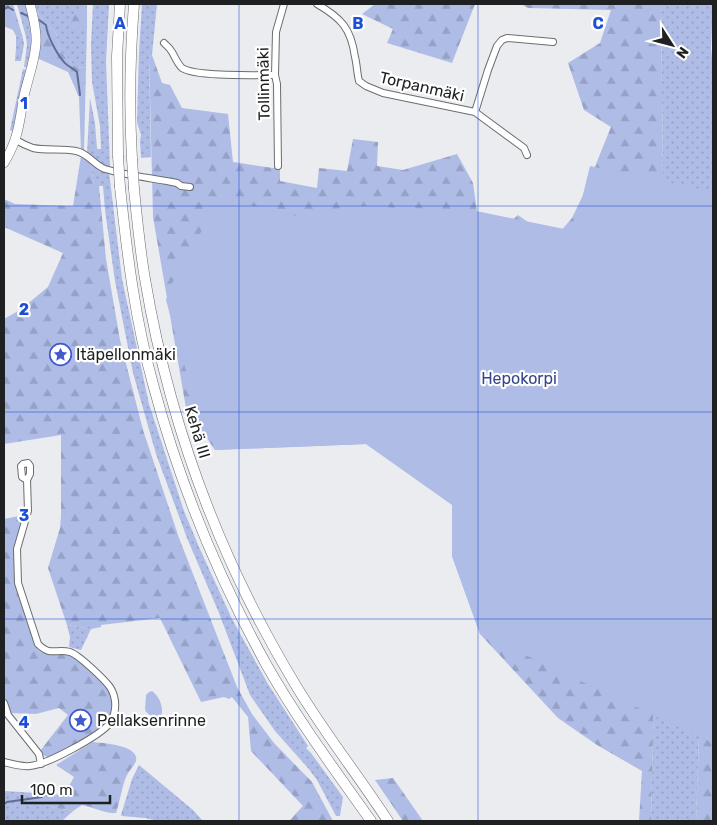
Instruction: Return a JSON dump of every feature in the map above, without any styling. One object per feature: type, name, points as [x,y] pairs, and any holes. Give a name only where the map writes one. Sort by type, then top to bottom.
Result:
[{"type":"highway","name":"Kehä III","points":[[120,4],[117,56],[118,156],[125,238],[134,296],[152,383],[171,448],[215,562],[267,666],[300,719],[371,821]]},
{"type":"highway","name":"Kehä III","points":[[134,4],[130,114],[134,189],[144,278],[160,354],[185,446],[226,553],[284,665],[312,710],[388,821]]},
{"type":"main road","points":[[4,163],[16,140],[35,50],[35,30],[30,4]]},
{"type":"street","name":"Tollinmäki","points":[[278,166],[275,75],[276,32],[284,4]]},
{"type":"street","name":"Torpanmäki","points":[[317,4],[334,14],[347,28],[354,48],[359,81],[383,93],[475,112],[524,148],[527,155]]},
{"type":"street","points":[[475,112],[497,46],[502,40],[508,38],[553,42]]},
{"type":"street","points":[[164,43],[171,50],[181,67],[190,72],[275,75]]},
{"type":"street","points":[[16,140],[33,148],[75,150],[86,155],[94,163],[104,168],[190,187]]},
{"type":"street","points":[[4,762],[31,766],[50,761],[106,727],[115,713],[116,702],[109,686],[76,654],[44,650],[38,644],[18,583],[17,549],[28,512],[27,480]]},
{"type":"street","points":[[4,703],[8,715],[39,754],[41,764]]},
{"type":"green space","points":[[4,4],[13,4],[23,38],[16,36],[13,30],[4,26]]},
{"type":"green space","points":[[17,4],[28,4],[33,33],[29,68],[24,67],[27,45]]},
{"type":"green space","points":[[35,4],[87,4],[87,11],[78,11],[83,25],[87,24],[86,68],[76,67],[60,51],[56,33],[38,14]]},
{"type":"green space","points":[[93,4],[109,4],[106,61],[110,167],[103,166],[87,154],[90,98],[95,123],[97,149],[101,149],[100,126],[92,82]]},
{"type":"green space","points":[[142,4],[157,4],[152,55],[149,57],[151,157],[141,158],[141,135],[137,122]]},
{"type":"green space","points":[[375,4],[475,4],[452,63],[387,43],[393,29],[362,14]]},
{"type":"green space","name":"Hepokorpi","points":[[521,4],[661,4],[664,261],[651,821],[639,821],[642,771],[597,745],[558,718],[480,634],[452,556],[452,504],[366,444],[215,450],[186,408],[153,217],[149,57],[152,55],[162,83],[170,85],[182,108],[228,114],[233,162],[280,169],[280,181],[317,188],[319,168],[347,171],[353,139],[378,142],[377,166],[403,170],[457,154],[473,183],[478,219],[508,224],[518,215],[553,240],[572,218],[611,127],[584,110],[568,63],[600,43],[611,10],[528,8]]},
{"type":"green space","points":[[661,4],[713,4],[711,48],[713,67],[713,343],[696,821],[651,821],[664,261]]},
{"type":"green space","points":[[78,11],[87,11],[87,24],[83,26],[79,36],[71,28],[73,18]]},
{"type":"green space","points":[[38,14],[56,33],[60,51],[76,67],[86,68],[84,152],[81,151],[79,97],[68,72],[37,58]]},
{"type":"green space","points":[[16,36],[23,38],[24,44],[21,61],[15,61]]},
{"type":"green space","points":[[23,69],[28,70],[15,132],[10,130]]},
{"type":"green space","points":[[81,156],[91,163],[94,186],[99,186],[106,259],[120,340],[143,430],[179,538],[237,687],[252,714],[274,743],[312,782],[333,821],[289,821],[303,806],[251,751],[248,717],[232,697],[201,702],[160,618],[101,625],[101,627],[91,629],[67,625],[48,568],[60,528],[61,435],[4,444],[4,319],[20,310],[48,287],[63,253],[4,227],[4,199],[15,204],[73,206]]},
{"type":"green space","points":[[91,163],[109,172],[122,279],[149,404],[184,511],[232,619],[268,684],[308,746],[306,748],[343,797],[340,816],[336,816],[317,780],[275,731],[250,695],[219,613],[187,538],[156,454],[133,373],[115,281],[103,186],[94,186]]},
{"type":"green space","name":"Hepokorpi","points":[[590,166],[713,192],[713,743],[480,634],[452,556],[452,505],[366,444],[215,450],[191,389],[166,300],[170,287],[220,198],[305,218],[308,211],[364,206],[463,209],[574,231]]},
{"type":"green space","points":[[713,343],[713,821],[696,821]]},
{"type":"green space","points":[[24,515],[15,546],[15,584],[38,650],[43,653],[66,654],[75,657],[103,684],[110,693],[113,702],[113,711],[110,719],[103,727],[49,758],[40,751],[68,715],[59,708],[36,714],[10,713],[4,697],[4,519]]},
{"type":"green space","points":[[67,625],[91,629],[81,650],[69,647],[70,637]]},
{"type":"green space","points":[[152,691],[158,697],[162,710],[158,721],[146,712],[145,709],[146,695]]},
{"type":"green space","points":[[93,742],[127,748],[136,756],[136,761],[125,779],[116,813],[82,805],[73,811],[52,807],[42,802],[37,793],[64,795],[74,777],[56,765]]},
{"type":"green space","points":[[139,765],[193,810],[203,821],[158,821],[122,816],[132,779]]},
{"type":"green space","points":[[393,778],[423,821],[403,821],[375,780]]},
{"type":"green space","points":[[4,791],[37,793],[39,798],[47,805],[73,811],[62,821],[4,821]]},
{"type":"waterway","points":[[4,9],[8,7],[13,10]]},
{"type":"waterway","points":[[21,13],[28,16]]},
{"type":"waterway","points":[[39,20],[46,25],[50,39],[61,58],[77,72],[80,95]]},
{"type":"waterway","points":[[4,804],[42,797]]},
{"type":"place","name":"Itäpellonmäki","points":[[60,354]]},
{"type":"place","name":"Pellaksenrinne","points":[[81,720]]}]
